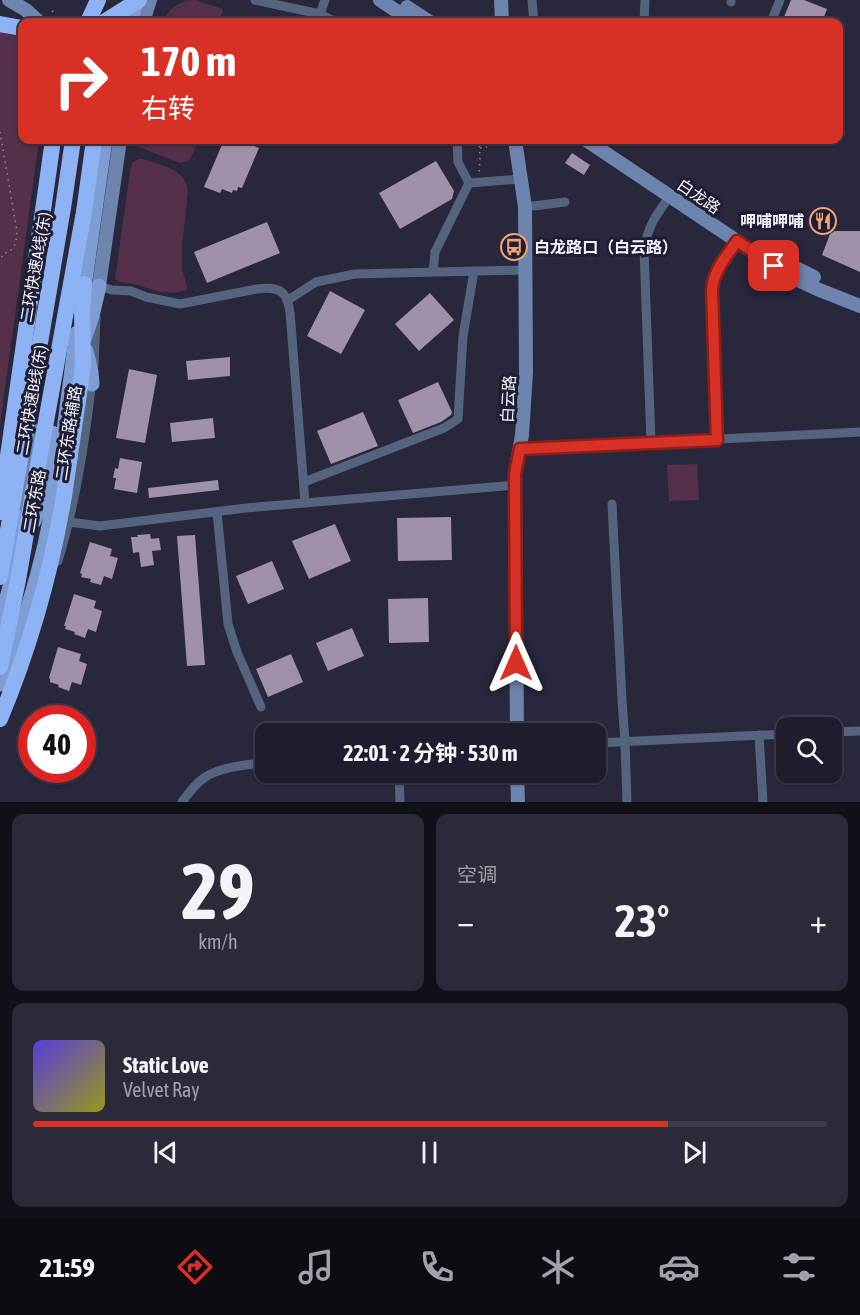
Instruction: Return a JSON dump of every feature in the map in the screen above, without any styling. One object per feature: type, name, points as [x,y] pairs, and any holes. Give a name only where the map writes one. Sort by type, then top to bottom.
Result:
[{"type":"highway","points":[[90,18],[101,0]]},
{"type":"highway","points":[[97,18],[101,0]]},
{"type":"highway","points":[[119,18],[125,0]]},
{"type":"highway","points":[[112,18],[138,0]]},
{"type":"highway","points":[[0,24],[18,27]]},
{"type":"highway","points":[[0,512],[53,144]]},
{"type":"highway","name":"二环快速A线(东)","points":[[0,577],[72,144]]},
{"type":"highway","name":"二环快速B线(东)","points":[[0,667],[23,557],[34,482],[84,212],[93,144]]},
{"type":"highway","points":[[0,719],[39,608],[64,496],[82,381],[84,360],[82,306],[85,284]]},
{"type":"main road","points":[[131,18],[138,0]]},
{"type":"main road","name":"二环东路","points":[[0,623],[8,592],[31,532],[42,492],[85,284],[94,144]]},
{"type":"main road","name":"二环东路","points":[[0,684],[25,616],[45,544],[56,485],[104,144]]},
{"type":"main road","points":[[71,378],[83,340]]},
{"type":"main road","points":[[83,340],[92,384]]},
{"type":"main road","points":[[8,592],[20,506]]},
{"type":"street","points":[[9,0],[35,18]]},
{"type":"street","points":[[144,18],[150,0]]},
{"type":"street","points":[[255,0],[320,14],[328,18]]},
{"type":"street","points":[[320,14],[325,0]]},
{"type":"street","points":[[380,0],[407,18]]},
{"type":"street","points":[[397,0],[424,18]]},
{"type":"street","points":[[501,0],[502,18]]},
{"type":"street","points":[[532,0],[534,18]]},
{"type":"street","points":[[644,18],[645,0]]},
{"type":"street","points":[[773,18],[780,0]]},
{"type":"street","points":[[64,144],[67,192]]},
{"type":"street","name":"二环东路辅路","points":[[0,562],[20,506],[26,481],[73,144]]},
{"type":"street","name":"二环东路辅路","points":[[0,719],[53,578],[69,522],[92,384],[85,284],[119,144]]},
{"type":"street","points":[[457,144],[458,162],[474,182]]},
{"type":"street","name":"白云路","points":[[516,144],[525,207],[526,372],[522,435],[515,474],[517,723]]},
{"type":"street","name":"白龙路","points":[[592,144],[789,276],[860,306]]},
{"type":"street","name":"白龙路","points":[[608,144],[794,267],[821,281],[860,296]]},
{"type":"street","points":[[474,182],[521,179]]},
{"type":"street","points":[[433,272],[435,252],[474,182]]},
{"type":"street","points":[[651,443],[644,249],[650,226],[670,196]]},
{"type":"street","points":[[525,207],[565,202]]},
{"type":"street","points":[[717,440],[713,279],[737,241]]},
{"type":"street","points":[[288,300],[316,282],[356,274],[525,270]]},
{"type":"street","points":[[304,482],[444,428],[458,419],[462,336],[474,271]]},
{"type":"street","points":[[85,284],[112,290],[131,291],[146,297],[180,304],[269,287],[281,290],[288,300],[290,312],[305,503]]},
{"type":"street","points":[[520,449],[860,432]]},
{"type":"street","points":[[69,522],[100,526],[305,503],[515,485]]},
{"type":"street","points":[[612,504],[627,802]]},
{"type":"street","points":[[217,512],[228,624],[237,652],[261,707]]},
{"type":"street","points":[[842,732],[860,731]]},
{"type":"street","points":[[606,743],[776,734]]},
{"type":"street","points":[[759,735],[763,802]]},
{"type":"street","points":[[182,802],[195,786],[212,773],[255,764]]},
{"type":"street","points":[[399,783],[400,802]]},
{"type":"street","points":[[517,783],[518,802]]},
{"type":"path","points":[[52,11],[56,13]]},
{"type":"path","points":[[0,132],[17,231],[15,245],[3,254],[0,261]]},
{"type":"path","points":[[474,182],[478,144]]},
{"type":"path","points":[[479,148],[487,147]]},
{"type":"shaded area","points":[[195,0],[223,9],[220,18],[165,18],[175,6]]},
{"type":"shaded area","points":[[0,26],[18,28],[18,144],[38,144],[0,425]]},
{"type":"shaded area","points":[[196,144],[188,161],[180,163],[134,145]]},
{"type":"shaded area","points":[[139,159],[172,169],[186,183],[188,191],[182,269],[188,290],[162,292],[115,279],[130,172],[132,163]]},
{"type":"shaded area","points":[[697,464],[699,500],[669,501],[667,465]]},
{"type":"building","points":[[791,0],[804,0],[827,9],[824,18],[784,18]]},
{"type":"building","points":[[222,144],[249,144],[259,148],[242,188],[238,187],[237,191],[233,190],[232,193],[222,189],[220,193],[204,187]]},
{"type":"building","points":[[572,153],[590,165],[584,175],[565,163]]},
{"type":"building","points":[[436,161],[454,191],[452,199],[400,229],[379,193]]},
{"type":"building","points":[[267,222],[280,253],[207,283],[194,252]]},
{"type":"building","points":[[835,231],[860,231],[860,272],[822,255],[830,234]]},
{"type":"building","points":[[330,291],[365,310],[341,354],[307,336]]},
{"type":"building","points":[[430,293],[454,320],[419,351],[395,324]]},
{"type":"building","points":[[230,357],[230,376],[188,380],[186,361]]},
{"type":"building","points":[[129,369],[157,375],[145,443],[116,438]]},
{"type":"building","points":[[438,382],[452,412],[451,415],[441,422],[413,433],[398,400]]},
{"type":"building","points":[[363,412],[378,446],[331,464],[317,431]]},
{"type":"building","points":[[213,418],[215,438],[172,442],[170,423]]},
{"type":"building","points":[[120,458],[142,462],[137,493],[114,489],[116,478],[113,478]]},
{"type":"building","points":[[218,480],[219,490],[149,498],[148,488]]},
{"type":"building","points":[[451,517],[452,560],[398,561],[397,518]]},
{"type":"building","points":[[335,524],[351,561],[309,579],[292,541]]},
{"type":"building","points":[[150,534],[151,539],[159,538],[161,550],[152,551],[154,565],[141,567],[139,552],[133,553],[131,537]]},
{"type":"building","points":[[195,535],[205,665],[187,666],[177,536]]},
{"type":"building","points":[[90,542],[112,549],[110,556],[118,558],[112,579],[104,576],[101,585],[90,582],[91,579],[81,577],[80,573]]},
{"type":"building","points":[[272,561],[284,589],[248,604],[236,576]]},
{"type":"building","points":[[74,594],[96,601],[94,608],[102,611],[96,632],[88,629],[85,638],[65,629],[66,626],[64,626]]},
{"type":"building","points":[[428,598],[429,642],[389,643],[388,599]]},
{"type":"building","points":[[352,628],[364,656],[328,671],[316,643]]},
{"type":"building","points":[[58,647],[81,654],[79,661],[87,664],[81,685],[72,682],[69,691],[50,682],[49,678]]},
{"type":"building","points":[[291,654],[303,682],[268,697],[256,669]]},
{"type":"place","name":"呷哺呷哺","points":[[823,221]]},
{"type":"place","name":"白龙路口（白云路）","points":[[514,247]]},
{"type":"route","points":[[516,663],[515,474],[520,449],[717,440],[713,279],[737,241],[774,266]]}]
